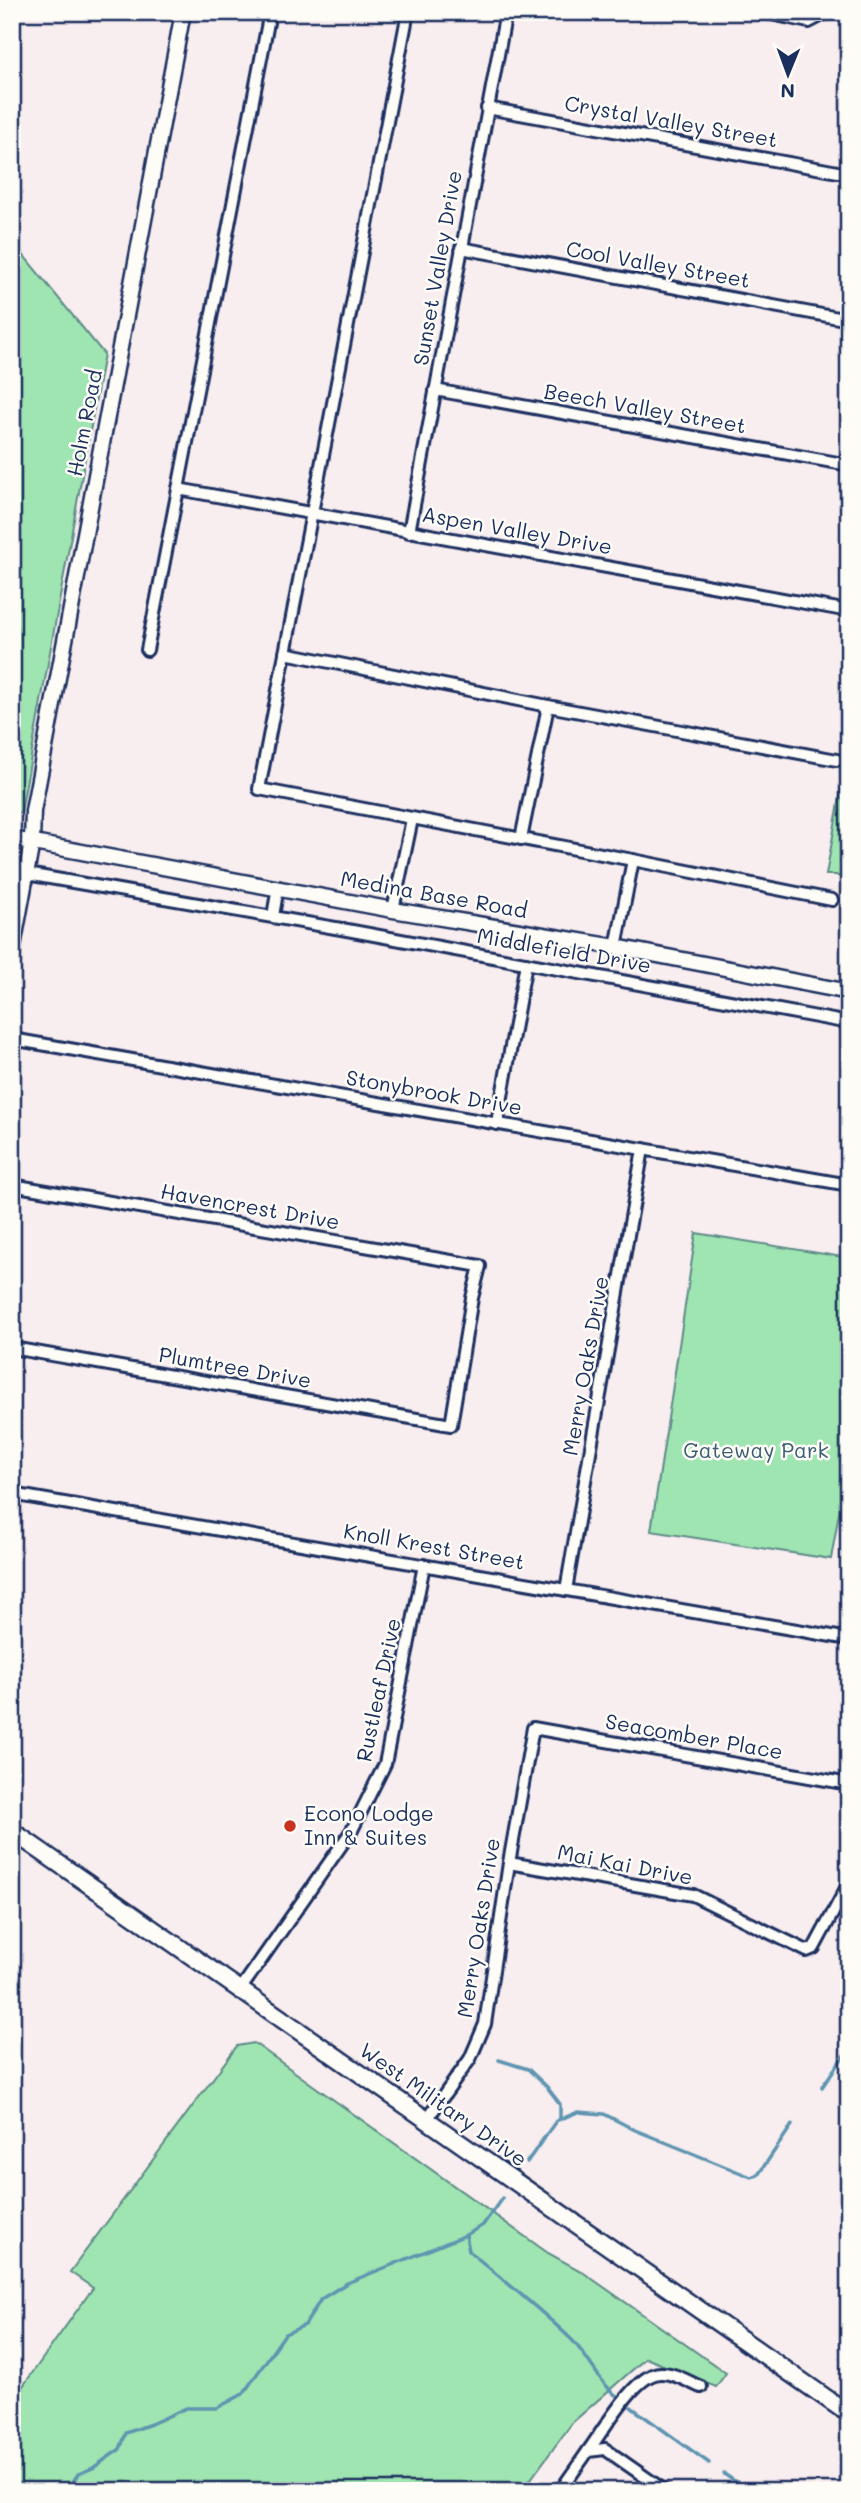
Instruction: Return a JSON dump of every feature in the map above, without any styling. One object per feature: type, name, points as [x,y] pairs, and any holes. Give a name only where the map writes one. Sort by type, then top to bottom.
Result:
[{"type":"main road","name":"West Military Drive","points":[[12,1831],[849,2414]]},
{"type":"street","name":"Holm Road","points":[[12,952],[32,842],[36,797],[183,12]]},
{"type":"street","points":[[146,650],[270,12]]},
{"type":"street","points":[[408,12],[259,789],[832,900]]},
{"type":"street","name":"Sunset Valley Drive","points":[[410,531],[506,12]]},
{"type":"street","points":[[762,12],[808,22],[828,12]]},
{"type":"street","name":"Crystal Valley Street","points":[[487,108],[849,174]]},
{"type":"street","name":"Cool Valley Street","points":[[461,248],[849,320]]},
{"type":"street","name":"Beech Valley Street","points":[[435,390],[849,466]]},
{"type":"street","name":"Aspen Valley Drive","points":[[178,489],[849,611]]},
{"type":"street","points":[[285,653],[837,760]]},
{"type":"street","points":[[521,839],[548,706]]},
{"type":"street","points":[[393,910],[412,818]]},
{"type":"street","name":"Medina Base Road","points":[[12,839],[393,910],[616,947],[849,992]]},
{"type":"street","points":[[616,947],[633,860]]},
{"type":"street","name":"Middlefield Drive","points":[[27,874],[273,916],[849,1023]]},
{"type":"street","points":[[273,916],[278,887]]},
{"type":"street","points":[[497,1124],[526,963]]},
{"type":"street","name":"Stonybrook Drive","points":[[12,1039],[849,1185]]},
{"type":"street","name":"Merry Oaks Drive","points":[[566,1590],[643,1149]]},
{"type":"street","name":"Havencrest Drive","points":[[12,1185],[480,1266],[472,1298],[451,1425]]},
{"type":"street","name":"Plumtree Drive","points":[[12,1348],[451,1425]]},
{"type":"street","name":"Knoll Krest Street","points":[[12,1494],[849,1639]]},
{"type":"street","name":"Rustleaf Drive","points":[[240,1990],[352,1830],[376,1786],[385,1764],[424,1565]]},
{"type":"street","name":"Merry Oaks Drive","points":[[427,2119],[470,2059],[485,2024],[533,1728]]},
{"type":"street","name":"Seacomber Place","points":[[533,1728],[849,1784]]},
{"type":"street","name":"Mai Kai Drive","points":[[509,1863],[693,1895],[807,1951],[814,1948],[849,1883]]},
{"type":"street","points":[[560,2491],[633,2388],[657,2373],[666,2373],[701,2387]]},
{"type":"street","points":[[588,2451],[605,2449],[665,2491]]},
{"type":"green space","points":[[12,241],[104,354],[21,812],[12,816]]},
{"type":"green space","points":[[849,776],[849,881],[836,875],[826,875],[843,780]]},
{"type":"green space","name":"Gateway Park","points":[[696,1233],[849,1258],[849,1455],[831,1559],[651,1531]]},
{"type":"green space","points":[[254,2043],[548,2253],[581,2271],[726,2373],[716,2387],[646,2358],[573,2422],[522,2491],[12,2491],[12,2380],[23,2386],[93,2288],[70,2272],[237,2046]]},
{"type":"waterway","points":[[822,2087],[849,2048]]},
{"type":"waterway","points":[[499,2060],[528,2069],[547,2087],[560,2104],[560,2119]]},
{"type":"waterway","points":[[527,2162],[556,2121],[578,2112],[604,2114],[635,2130],[751,2177],[758,2175],[792,2125]]},
{"type":"waterway","points":[[466,2235],[483,2225],[502,2198]]},
{"type":"waterway","points":[[67,2491],[78,2474],[93,2468],[120,2449],[126,2433],[186,2408],[217,2408],[243,2394],[285,2334],[305,2325],[321,2299],[347,2283],[466,2235],[469,2251],[571,2339],[619,2398]]},
{"type":"waterway","points":[[631,2407],[709,2463]]},
{"type":"waterway","points":[[724,2474],[749,2491]]},
{"type":"waterway","points":[[12,2487],[19,2491]]},
{"type":"place","name":"Econo Lodge Inn & Suites","points":[[290,1826]]}]
